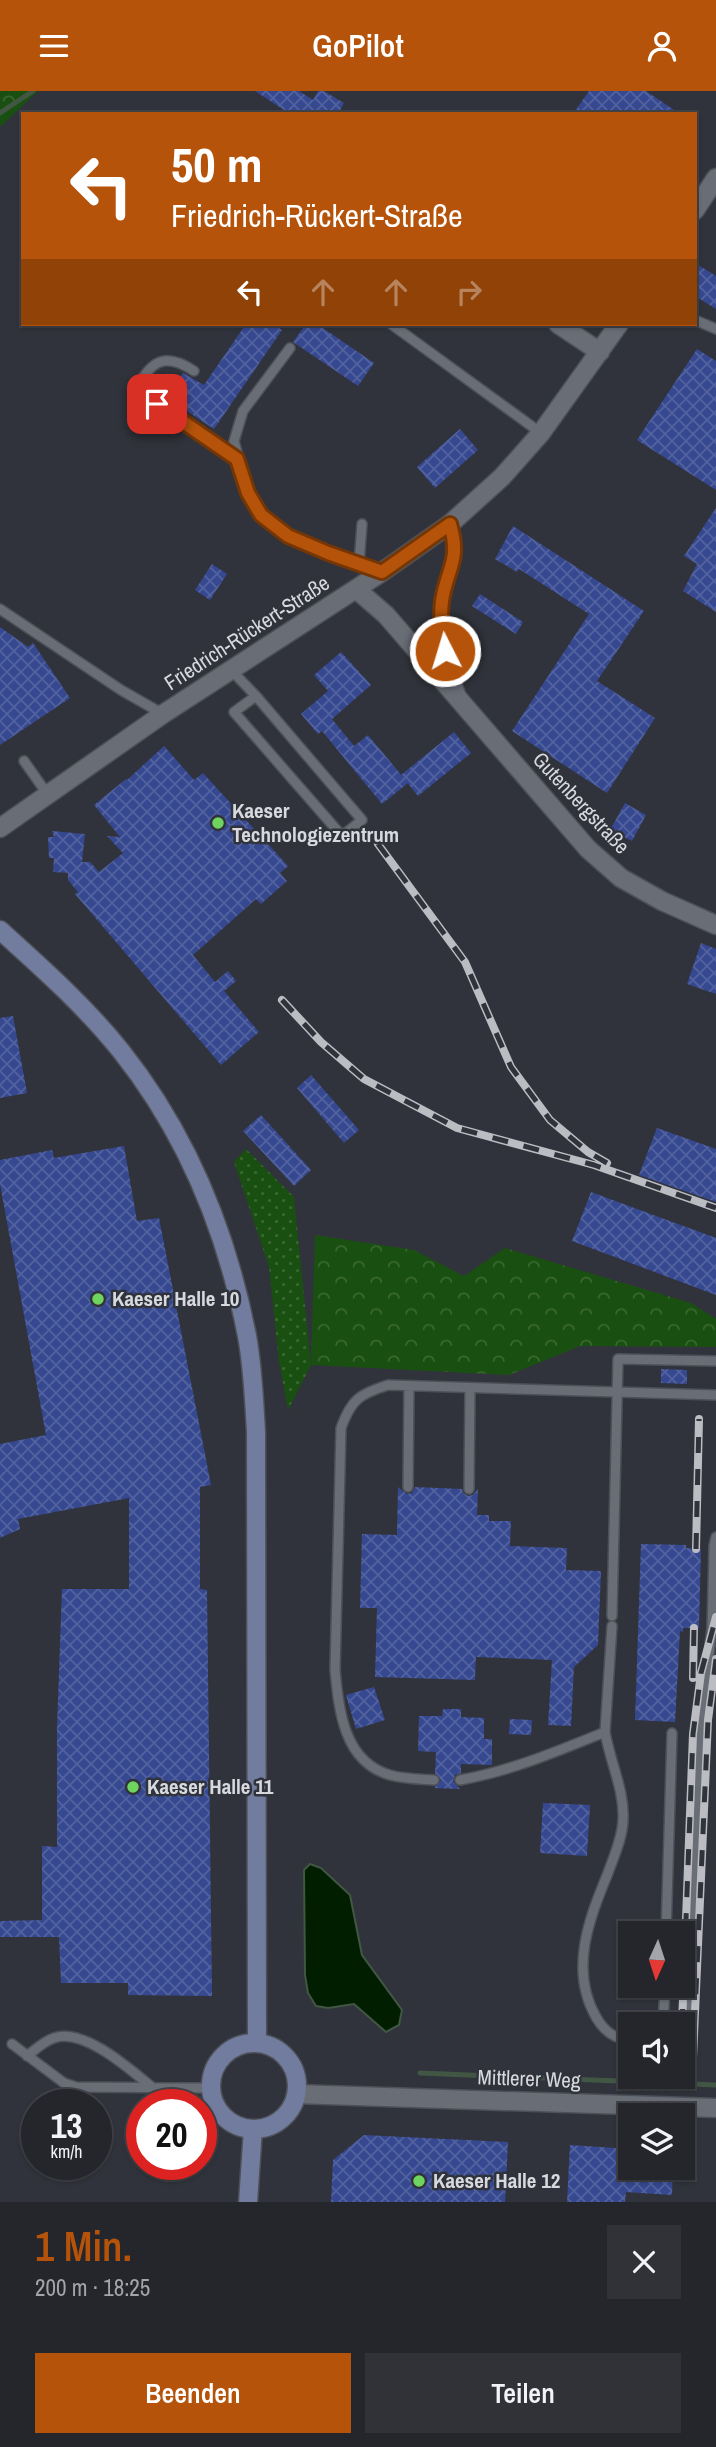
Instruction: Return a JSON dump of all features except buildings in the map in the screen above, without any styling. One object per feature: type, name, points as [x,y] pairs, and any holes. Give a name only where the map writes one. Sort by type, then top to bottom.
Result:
[{"type":"main road","points":[[6,935],[66,990],[120,1049],[143,1081],[174,1130],[204,1190],[221,1233],[234,1278],[249,1348],[256,1432],[257,2042]]},
{"type":"main road","points":[[257,2042],[277,2049],[287,2058],[294,2069],[296,2094],[290,2109],[280,2120],[267,2127],[238,2127],[225,2119],[216,2108],[211,2079],[215,2065],[224,2054],[237,2046],[257,2042]]},
{"type":"main road","points":[[248,2202],[253,2129]]},
{"type":"street","points":[[697,207],[716,178]]},
{"type":"street","points":[[561,326],[600,352]]},
{"type":"street","name":"Friedrich-Rückert-Straße","points":[[0,828],[163,714],[382,572],[450,524],[502,477],[541,433],[618,326]]},
{"type":"street","name":"Gutenbergstraße","points":[[356,589],[386,615],[588,849],[613,871],[662,901],[716,925]]},
{"type":"street","name":"Mittlerer Weg","points":[[296,2094],[716,2108]]},
{"type":"lane","points":[[697,321],[716,329]]},
{"type":"lane","points":[[394,326],[541,433]]},
{"type":"lane","points":[[290,348],[243,411],[234,441],[248,493],[261,515],[288,536],[382,572]]},
{"type":"lane","points":[[194,371],[182,363],[164,361],[154,364],[145,373],[136,390],[237,459]]},
{"type":"lane","points":[[359,565],[362,524]]},
{"type":"lane","name":"Gutenbergstraße","points":[[450,524],[456,543],[455,558],[442,600],[442,634],[445,651],[466,710]]},
{"type":"lane","name":"Friedrich-Rückert-Straße","points":[[0,609],[121,690],[163,714]]},
{"type":"lane","points":[[232,671],[256,696],[362,820],[342,836],[234,712],[256,696]]},
{"type":"lane","points":[[24,761],[48,795]]},
{"type":"lane","points":[[612,1616],[618,1359],[716,1361]]},
{"type":"lane","points":[[434,1780],[392,1776],[373,1768],[358,1755],[346,1733],[338,1704],[335,1670],[341,1428],[348,1408],[365,1392],[388,1385],[716,1395]]},
{"type":"lane","points":[[408,1487],[409,1386]]},
{"type":"lane","points":[[469,1489],[470,1388]]},
{"type":"lane","points":[[689,2012],[701,1724],[712,1628],[716,1537]]},
{"type":"lane","points":[[612,1626],[605,1732],[609,1756],[623,1800],[623,1823],[618,1849],[591,1915],[584,1942],[583,1978],[588,2002],[598,2021],[610,2035],[618,2037]]},
{"type":"lane","points":[[460,1780],[492,1774],[605,1732]]},
{"type":"lane","points":[[666,1921],[672,1733]]},
{"type":"lane","points":[[27,2056],[41,2044],[56,2037],[63,2036],[92,2043],[153,2088]]},
{"type":"lane","points":[[12,2044],[64,2083],[76,2087],[211,2088]]},
{"type":"green space","points":[[0,91],[38,91],[0,127]]},
{"type":"green space","points":[[246,1149],[294,1197],[311,1365],[288,1410],[279,1361],[269,1267],[234,1162]]},
{"type":"green space","points":[[315,1235],[414,1250],[464,1276],[505,1248],[691,1303],[716,1319],[716,1347],[580,1346],[509,1375],[311,1365]]},
{"type":"shaded area","points":[[310,1864],[321,1868],[350,1895],[362,1955],[402,2010],[399,2025],[386,2032],[354,2004],[328,2008],[316,2006],[308,1993],[305,1975],[304,1870]]},
{"type":"waterway","points":[[0,113],[33,91]]},
{"type":"waterway","points":[[420,2073],[716,2085]]},
{"type":"railway","points":[[378,844],[465,962],[511,1067],[550,1120],[588,1152],[607,1163]]},
{"type":"railway","points":[[282,1000],[321,1042],[364,1079],[457,1128],[594,1165],[716,1208]]},
{"type":"railway","points":[[696,1549],[699,1419]]},
{"type":"railway","points":[[682,2012],[693,1734],[701,1673],[716,1617]]},
{"type":"railway","points":[[693,1678],[694,1628]]},
{"type":"railway","points":[[695,2013],[708,1720],[716,1659]]},
{"type":"place","name":"Kaeser Technologiezentrum","points":[[218,823]]},
{"type":"place","name":"Kaeser Halle 10","points":[[98,1299]]},
{"type":"place","name":"Kaeser Halle 11","points":[[133,1787]]},
{"type":"place","name":"Kaeser Halle 12","points":[[419,2181]]},
{"type":"route","points":[[157,404],[237,459],[248,493],[261,515],[288,536],[328,553],[382,572],[450,524],[456,543],[455,558],[442,600],[445,651]]}]
